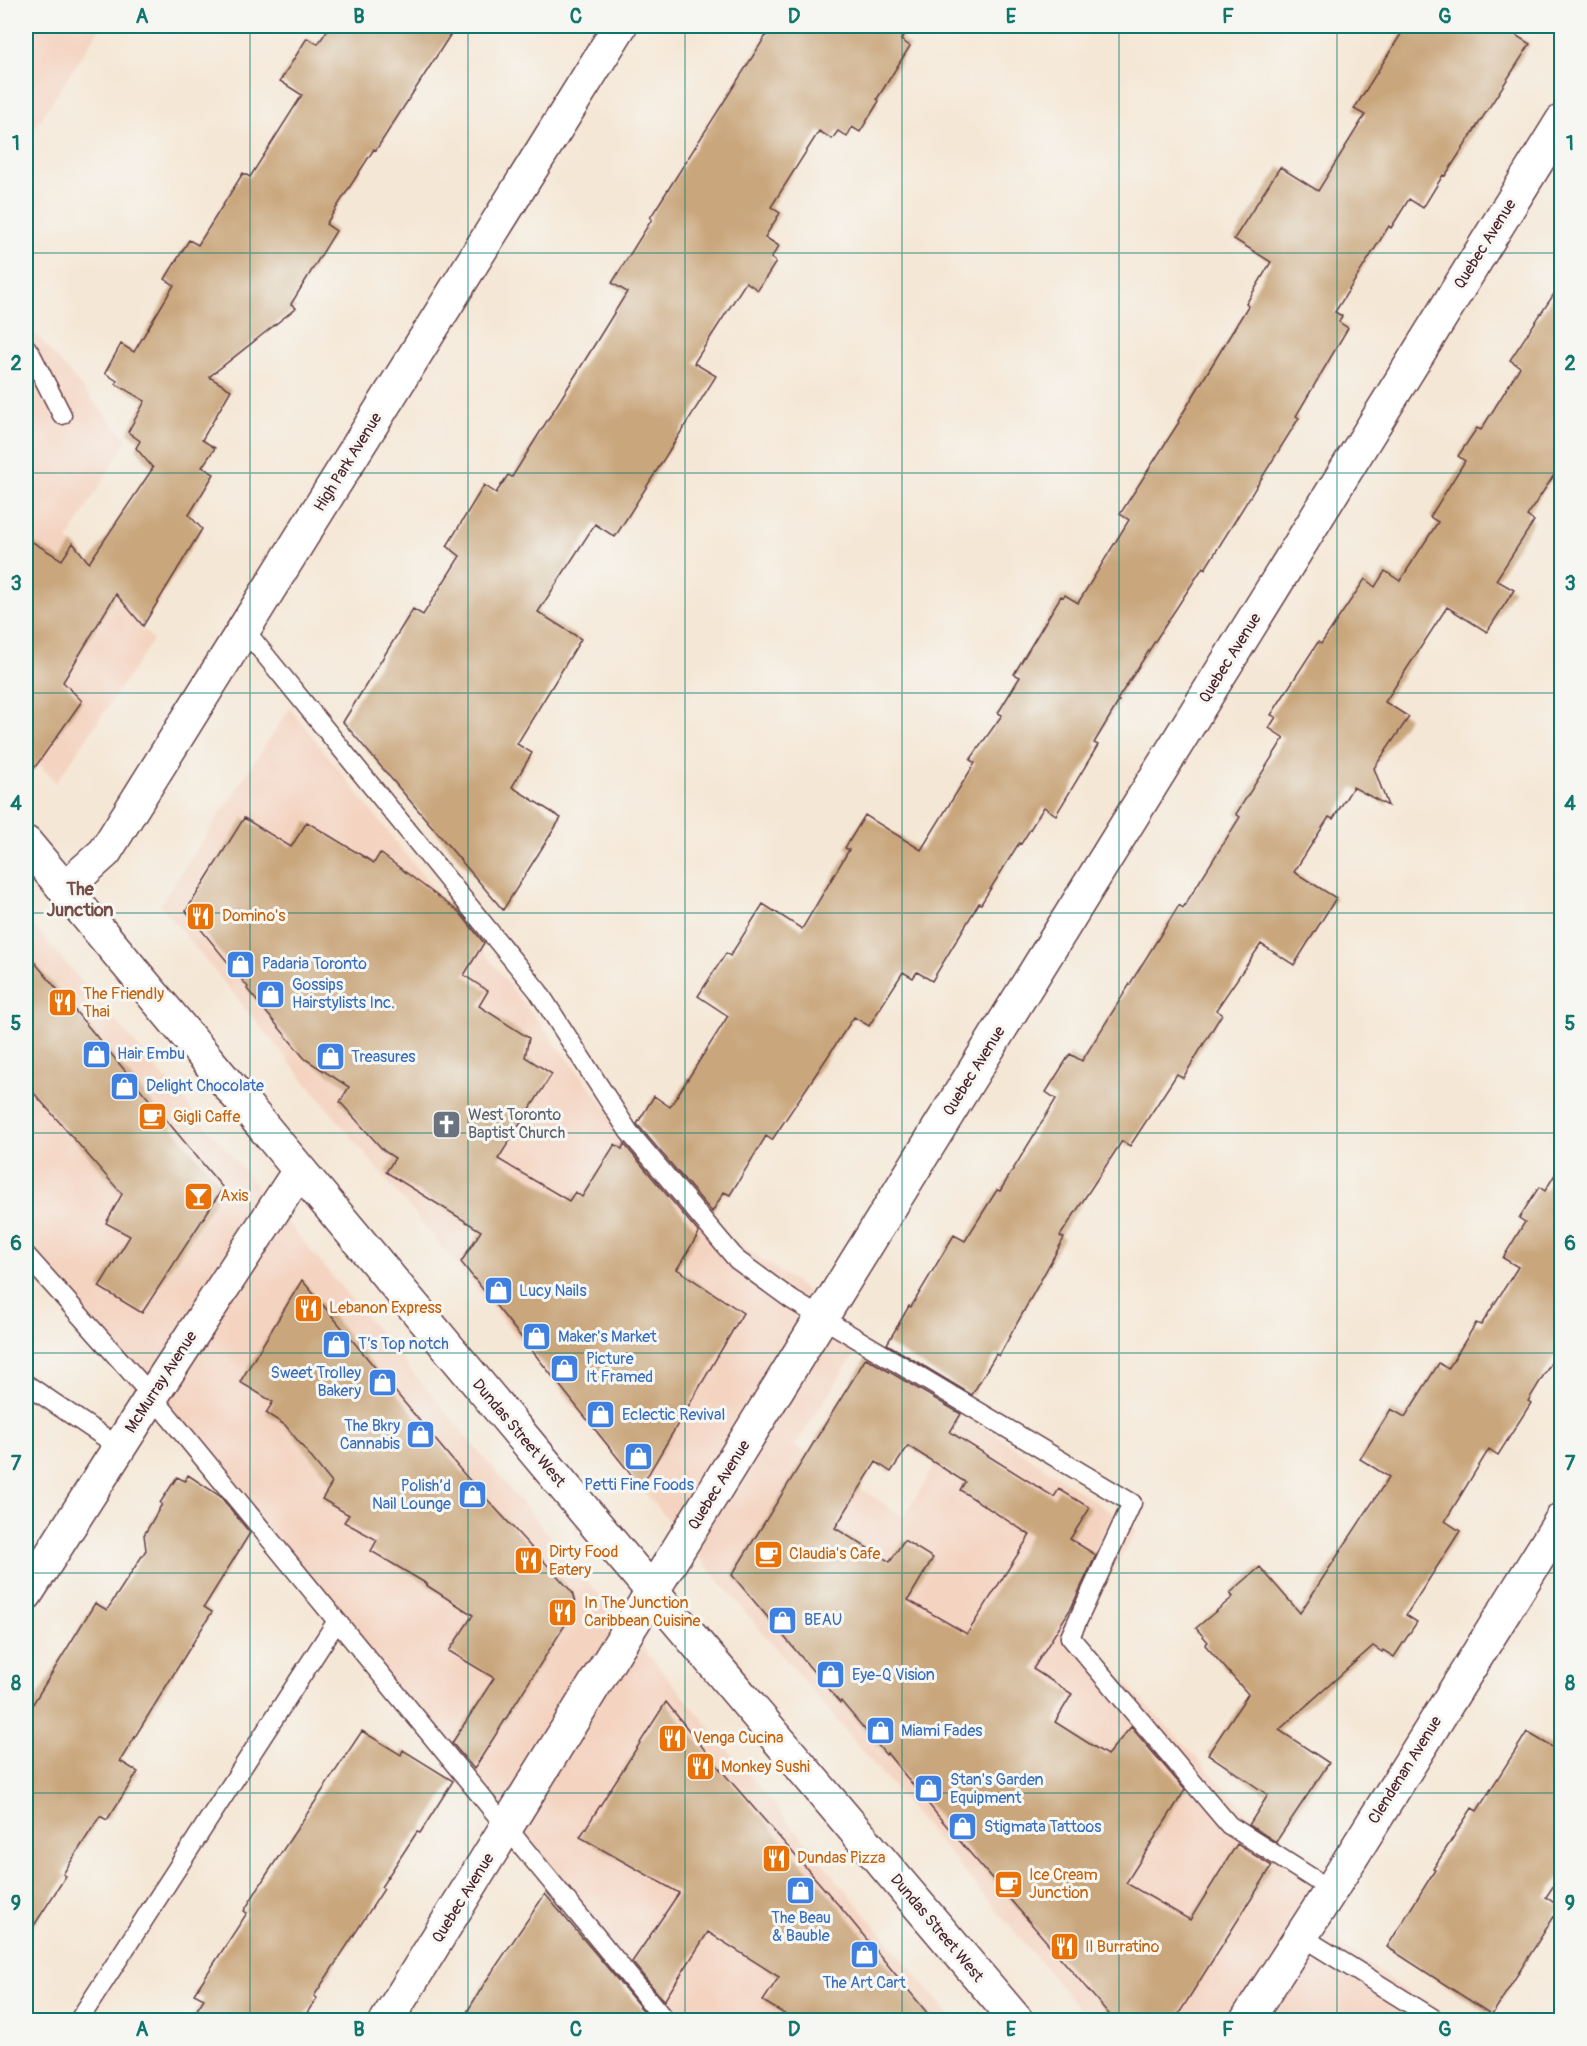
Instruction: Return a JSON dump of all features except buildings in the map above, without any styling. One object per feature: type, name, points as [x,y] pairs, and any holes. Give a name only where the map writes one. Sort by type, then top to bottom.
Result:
[{"type":"street","name":"High Park Avenue","points":[[64,889],[105,852],[620,26]]},
{"type":"street","name":"Quebec Avenue","points":[[387,2020],[1562,121]]},
{"type":"street","name":"Dundas Street West","points":[[26,843],[653,1592],[1016,2020]]},
{"type":"street","name":"McMurray Avenue","points":[[26,1594],[299,1171]]},
{"type":"street","name":"Clendenan Avenue","points":[[1247,2020],[1331,1890],[1562,1519]]},
{"type":"lane","points":[[26,348],[62,415]]},
{"type":"lane","points":[[244,628],[538,991],[629,1132],[737,1260],[821,1318],[1132,1503],[1070,1637],[1229,1825],[1331,1890]]},
{"type":"lane","points":[[26,1255],[152,1396],[665,2020]]},
{"type":"lane","points":[[26,1384],[120,1447]]},
{"type":"lane","points":[[79,2020],[338,1621]]},
{"type":"lane","points":[[1301,1936],[1436,2020]]},
{"type":"shaded area","points":[[26,26],[101,26],[26,142]]},
{"type":"shaded area","points":[[26,323],[127,440],[68,539],[153,640],[56,783],[26,749]]},
{"type":"shaded area","points":[[290,708],[687,1209],[805,1289],[855,1353],[795,1446],[904,1517],[965,1414],[1137,1530],[1077,1630],[1288,1856],[1308,1868],[1343,1946],[1445,2020],[1089,2020],[641,1488],[160,905]]},
{"type":"shaded area","points":[[26,917],[235,1160],[954,2020],[665,2020],[185,1445],[26,1268]]},
{"type":"place","name":"Domino's","points":[[201,916]]},
{"type":"place","name":"Padaria Toronto","points":[[241,964]]},
{"type":"place","name":"Gossips Hairstylists Inc.","points":[[271,994]]},
{"type":"place","name":"The Friendly Thai","points":[[62,1003]]},
{"type":"place","name":"Hair Embu","points":[[96,1054]]},
{"type":"place","name":"Treasures","points":[[330,1057]]},
{"type":"place","name":"Delight Chocolate","points":[[125,1086]]},
{"type":"place","name":"Gigli Caffe","points":[[152,1117]]},
{"type":"place","name":"West Toronto Baptist Church","points":[[447,1124]]},
{"type":"place","name":"Axis","points":[[199,1196]]},
{"type":"place","name":"Lucy Nails","points":[[498,1291]]},
{"type":"place","name":"Lebanon Express","points":[[308,1308]]},
{"type":"place","name":"Maker's Market","points":[[537,1337]]},
{"type":"place","name":"T’s Top notch","points":[[337,1344]]},
{"type":"place","name":"Picture It Framed","points":[[565,1368]]},
{"type":"place","name":"Sweet Trolley Bakery","points":[[382,1382]]},
{"type":"place","name":"Eclectic Revival","points":[[601,1415]]},
{"type":"place","name":"The Bkry Cannabis","points":[[421,1435]]},
{"type":"place","name":"Petti Fine Foods","points":[[639,1457]]},
{"type":"place","name":"Polish’d Nail Lounge","points":[[472,1495]]},
{"type":"place","name":"Claudia's Cafe","points":[[768,1554]]},
{"type":"place","name":"Dirty Food Eatery","points":[[528,1561]]},
{"type":"place","name":"In The Junction Caribbean Cuisine","points":[[563,1612]]},
{"type":"place","name":"BEAU","points":[[783,1620]]},
{"type":"place","name":"Eye-Q Vision","points":[[831,1675]]},
{"type":"place","name":"Miami Fades","points":[[880,1731]]},
{"type":"place","name":"Venga Cucina","points":[[672,1738]]},
{"type":"place","name":"Monkey Sushi","points":[[700,1767]]},
{"type":"place","name":"Stan's Garden Equipment","points":[[929,1789]]},
{"type":"place","name":"Stigmata Tattoos","points":[[963,1827]]},
{"type":"place","name":"Dundas Pizza","points":[[776,1858]]},
{"type":"place","name":"Ice Cream Junction","points":[[1008,1884]]},
{"type":"place","name":"The Beau & Bauble","points":[[801,1890]]},
{"type":"place","name":"Il Burratino","points":[[1064,1947]]},
{"type":"place","name":"The Art Cart","points":[[864,1955]]},
{"type":"district","name":"The Junction","points":[[80,899]]}]
